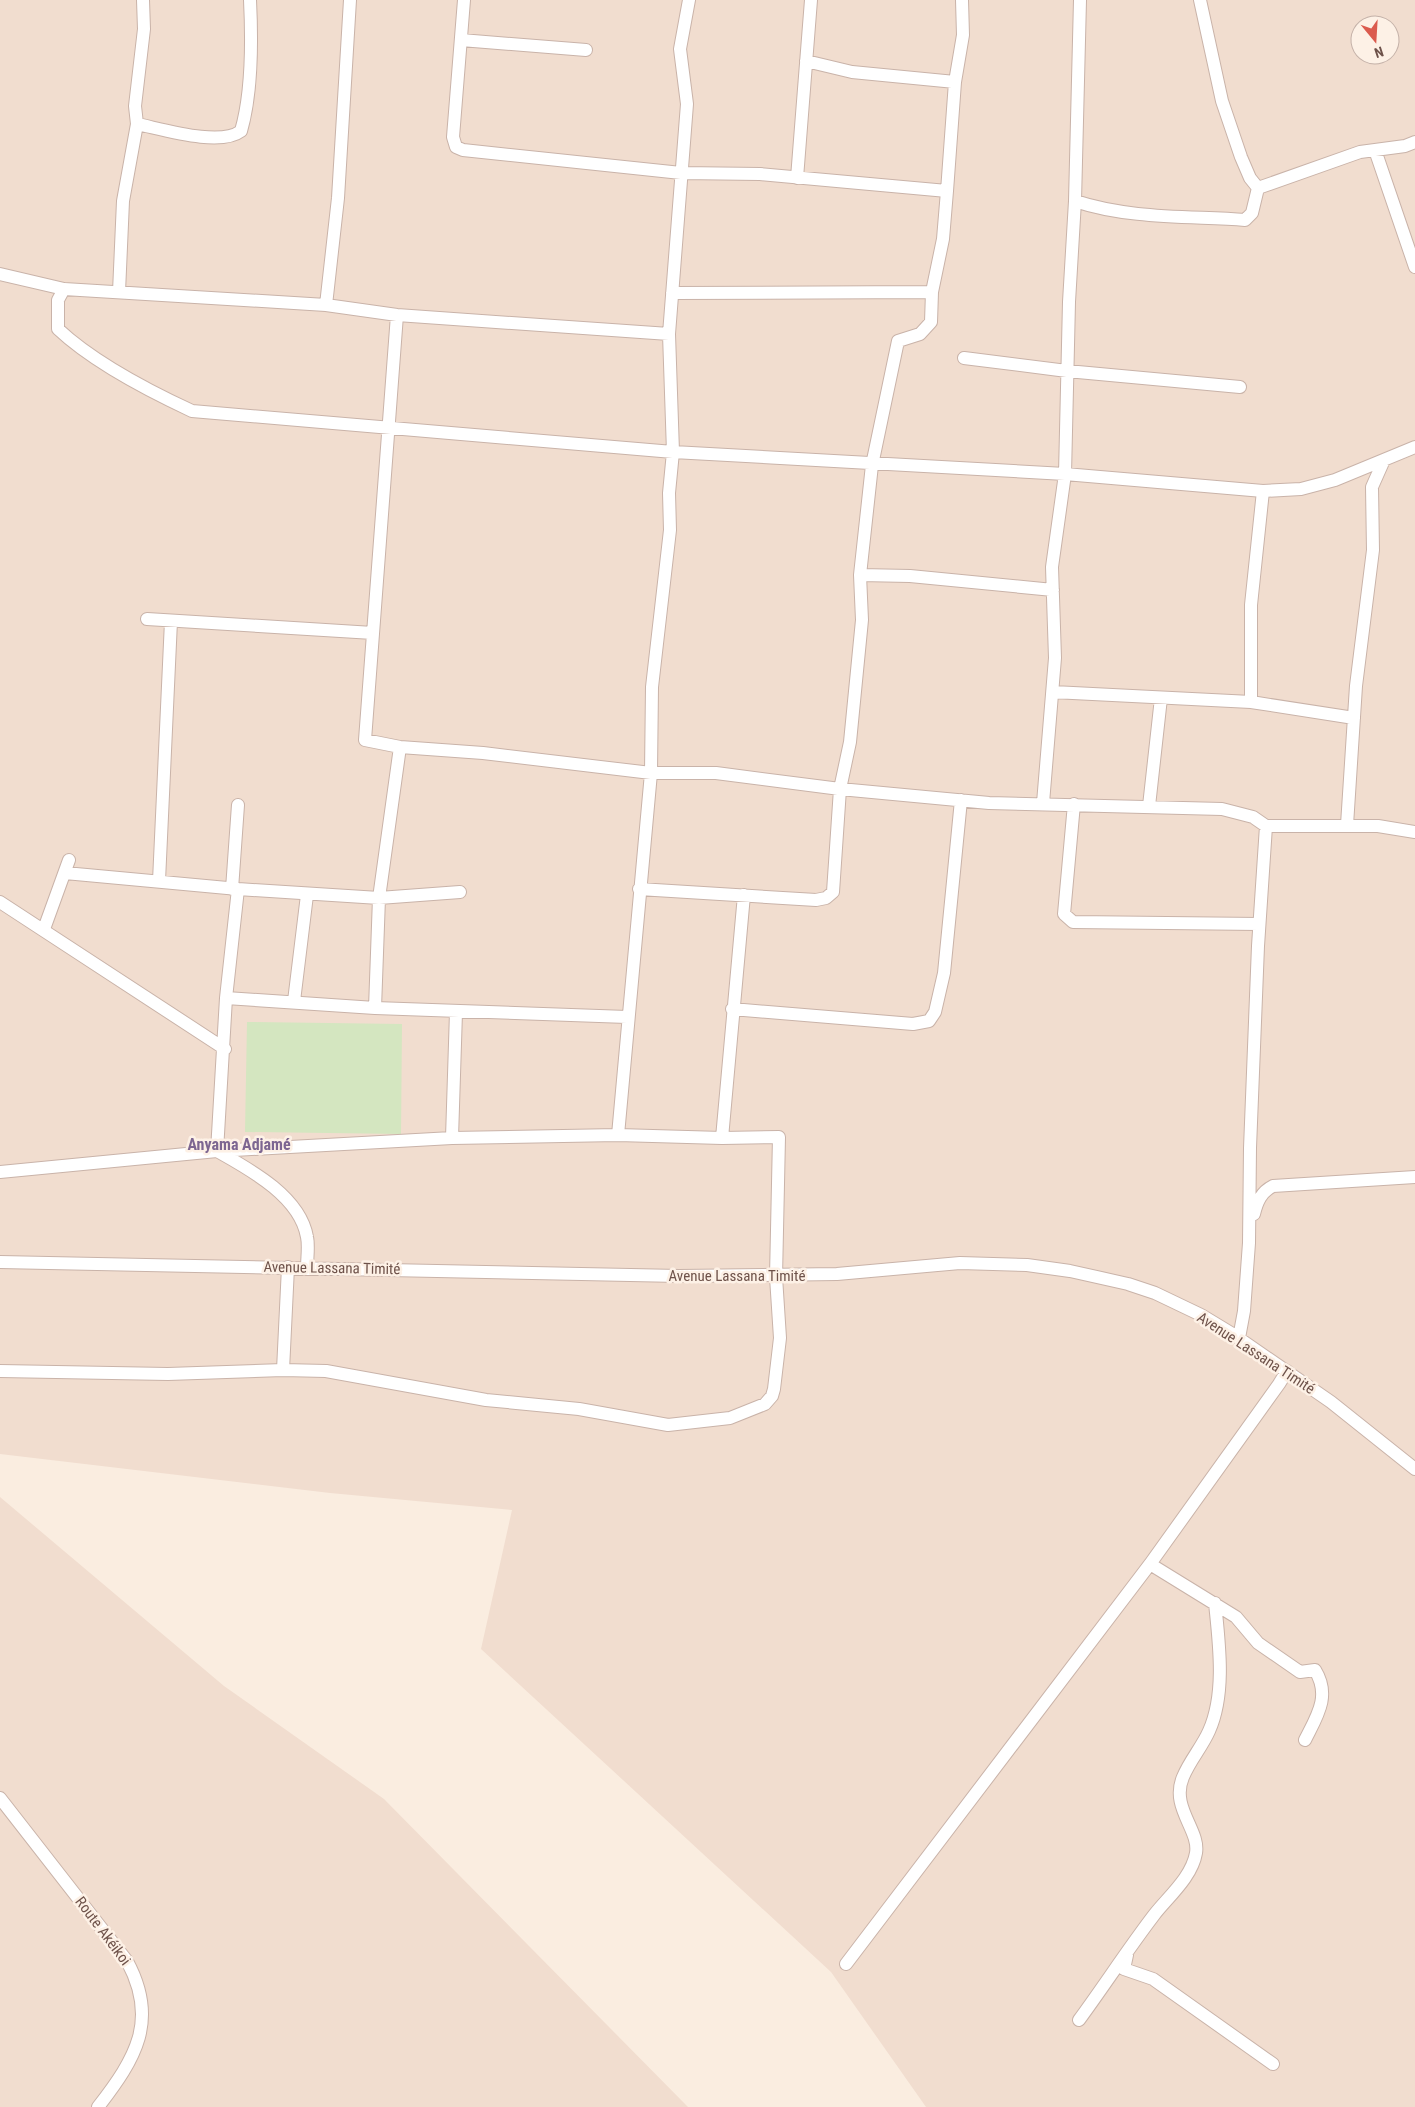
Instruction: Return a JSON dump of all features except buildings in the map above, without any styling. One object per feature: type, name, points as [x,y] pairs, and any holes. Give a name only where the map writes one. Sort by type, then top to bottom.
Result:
[{"type":"street","points":[[119,292],[123,201],[137,124],[134,106],[144,29],[143,0]]},
{"type":"street","points":[[137,124],[218,138],[236,135],[241,131],[248,71],[251,27],[250,0]]},
{"type":"street","points":[[326,305],[338,198],[350,0]]},
{"type":"street","points":[[464,0],[453,138],[456,147],[463,150],[533,159],[681,173],[728,173],[947,191]]},
{"type":"street","points":[[618,1135],[651,773],[652,687],[670,530],[669,493],[673,452],[669,334],[687,104],[680,49],[689,0]]},
{"type":"street","points":[[797,178],[811,0]]},
{"type":"street","points":[[639,889],[816,900],[826,898],[832,892],[840,788],[850,742],[862,620],[860,575],[872,464],[898,341],[920,334],[931,322],[932,292],[943,239],[955,82],[963,36],[962,0]]},
{"type":"street","points":[[1043,803],[1055,658],[1054,544],[1065,474],[1068,302],[1076,201],[1080,0]]},
{"type":"street","points":[[1200,0],[1222,100],[1250,178],[1258,188]]},
{"type":"street","points":[[461,40],[586,50]]},
{"type":"street","points":[[806,61],[852,72],[955,82]]},
{"type":"street","points":[[1258,188],[1360,152],[1405,146],[1415,142]]},
{"type":"street","points":[[1375,150],[1415,267]]},
{"type":"street","points":[[1076,201],[1094,207],[1124,212],[1245,220],[1252,213],[1258,188]]},
{"type":"street","points":[[0,274],[64,289],[326,305],[397,315],[669,334]]},
{"type":"street","points":[[64,289],[58,300],[58,328],[64,335],[155,394],[192,411],[673,452],[833,459],[872,464],[1065,474],[1263,490],[1302,489],[1335,480],[1415,447]]},
{"type":"street","points":[[672,293],[932,292]]},
{"type":"street","points":[[397,315],[365,740],[400,747],[483,753],[651,773],[716,773],[840,788],[1005,803],[1149,806],[1238,812],[1253,817],[1266,826],[1378,826],[1415,832]]},
{"type":"street","points":[[964,358],[1067,371],[1240,387]]},
{"type":"street","points":[[1347,825],[1354,718],[1373,550],[1372,487],[1384,460]]},
{"type":"street","points":[[1251,702],[1251,606],[1263,490]]},
{"type":"street","points":[[860,575],[910,576],[1053,590]]},
{"type":"street","points":[[147,619],[373,633]]},
{"type":"street","points":[[159,881],[171,621]]},
{"type":"street","points":[[1053,692],[1251,702],[1354,718]]},
{"type":"street","points":[[1149,806],[1161,698]]},
{"type":"street","points":[[375,1008],[379,898],[400,747]]},
{"type":"street","points":[[732,1009],[913,1024],[929,1021],[935,1012],[944,973],[961,800]]},
{"type":"street","points":[[1074,804],[1064,905],[1064,914],[1067,919],[1073,922],[1259,924]]},
{"type":"street","points":[[217,1151],[225,1049],[226,998],[236,889],[238,805]]},
{"type":"street","points":[[1239,1338],[1246,1295],[1250,1226],[1250,1148],[1259,924],[1266,826]]},
{"type":"street","points":[[44,929],[69,860]]},
{"type":"street","points":[[65,873],[307,895],[379,898],[460,892]]},
{"type":"street","points":[[294,1001],[307,895]]},
{"type":"street","points":[[722,1138],[732,1009],[744,895]]},
{"type":"street","points":[[0,902],[225,1049]]},
{"type":"street","points":[[226,998],[456,1012],[628,1017]]},
{"type":"street","points":[[452,1138],[456,1012]]},
{"type":"street","points":[[0,1172],[217,1151],[452,1138],[618,1135],[722,1138],[779,1137],[776,1277],[780,1338],[772,1396],[756,1409],[730,1418],[668,1425],[579,1409],[486,1400],[326,1372],[284,1370],[168,1374],[0,1370]]},
{"type":"street","points":[[217,1151],[252,1170],[279,1192],[295,1210],[307,1236],[307,1268]]},
{"type":"street","points":[[1250,1226],[1261,1196],[1265,1190],[1273,1186],[1415,1177]]},
{"type":"street","name":"Avenue Lassana Timité","points":[[0,1262],[288,1267],[571,1275],[776,1277],[880,1272],[960,1263],[1019,1265],[1070,1271],[1105,1277],[1155,1293],[1201,1315],[1239,1338],[1331,1402],[1415,1469]]},
{"type":"street","points":[[284,1370],[288,1267]]},
{"type":"street","points":[[846,1964],[1150,1564],[1287,1371]]},
{"type":"street","points":[[1150,1564],[1236,1617],[1258,1643],[1300,1672],[1315,1670],[1322,1685],[1323,1699],[1320,1712],[1305,1740]]},
{"type":"street","points":[[1079,2020],[1154,1915],[1186,1874],[1197,1850],[1183,1813],[1180,1787],[1183,1777],[1210,1730],[1219,1689],[1214,1603]]},
{"type":"street","name":"Route Akéikoi","points":[[0,1798],[127,1961],[138,1981],[143,2018],[135,2049],[124,2070],[98,2107]]},
{"type":"street","points":[[1128,1953],[1124,1969],[1153,1979],[1273,2064]]},
{"type":"shaded area","points":[[0,0],[1415,0],[1415,2107],[926,2107],[831,1972],[481,1649],[512,1510],[330,1493],[0,1454]]},
{"type":"shaded area","points":[[0,1497],[224,1686],[384,1799],[688,2107],[0,2107]]},
{"type":"green space","points":[[247,1022],[402,1024],[401,1134],[245,1132]]},
{"type":"district","name":"Anyama Adjamé","points":[[239,1144]]}]
